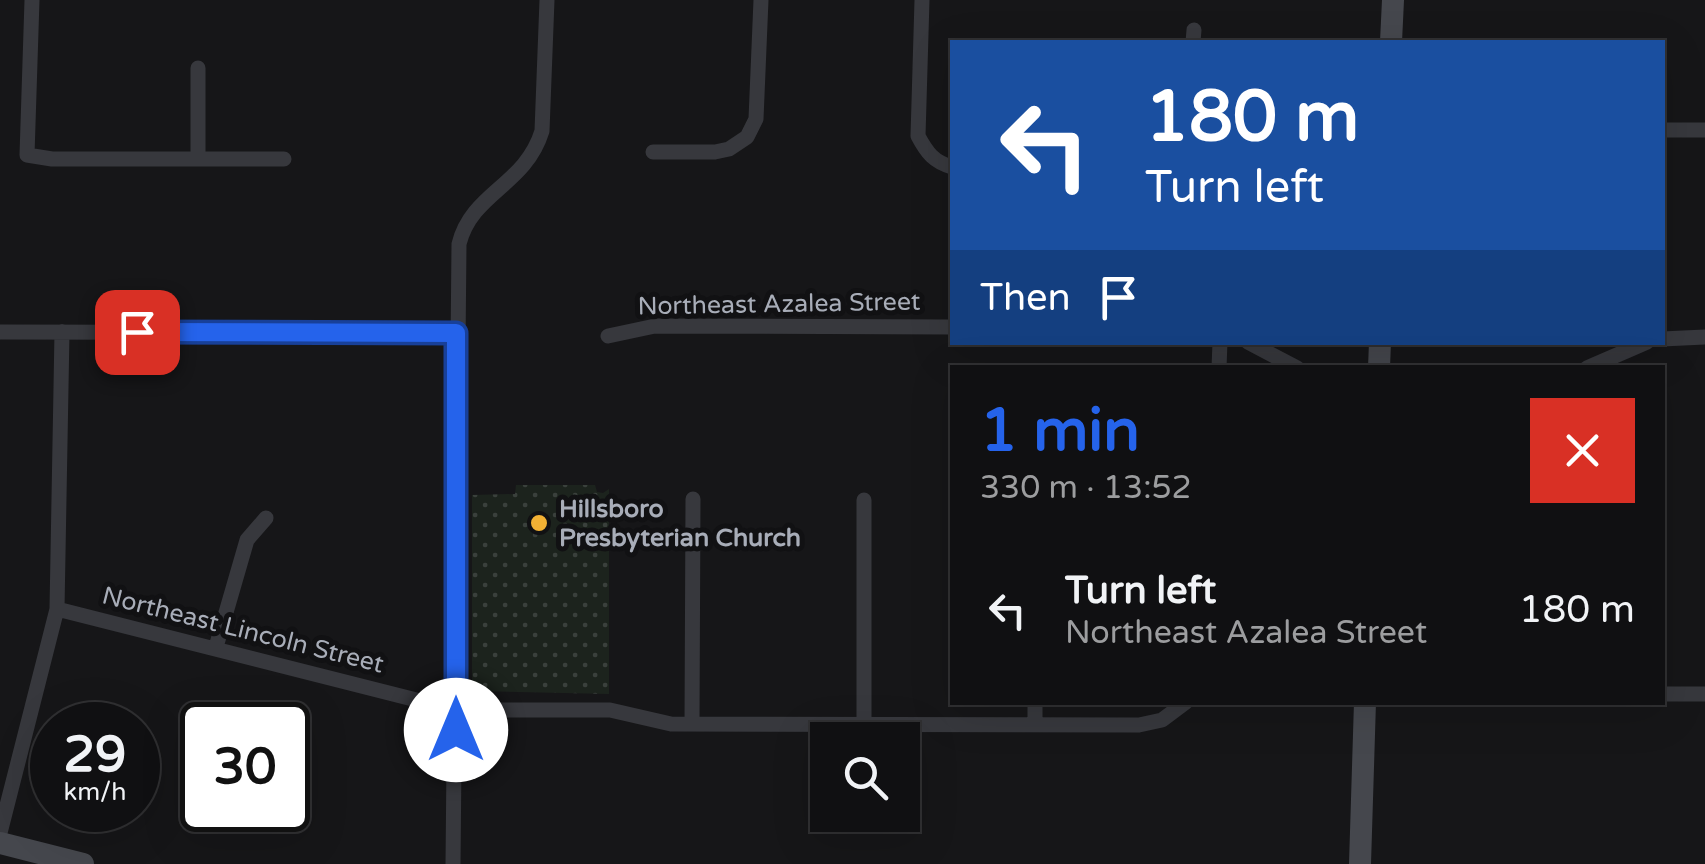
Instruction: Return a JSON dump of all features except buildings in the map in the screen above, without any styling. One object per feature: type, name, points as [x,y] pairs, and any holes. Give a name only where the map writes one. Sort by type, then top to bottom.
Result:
[{"type":"street","points":[[32,0],[26,155],[52,159],[284,159]]},
{"type":"street","points":[[452,864],[457,258],[463,228],[480,205],[529,162],[542,131],[547,0]]},
{"type":"street","points":[[653,152],[729,150],[747,137],[756,119],[761,0]]},
{"type":"street","points":[[922,0],[918,136],[927,153],[950,166]]},
{"type":"street","points":[[1391,40],[1392,0]]},
{"type":"street","points":[[198,68],[198,159]]},
{"type":"street","points":[[1665,130],[1705,130]]},
{"type":"street","name":"Northeast Azalea Street","points":[[608,336],[655,326],[950,327]]},
{"type":"street","points":[[0,332],[456,333]]},
{"type":"street","points":[[0,833],[58,609],[62,332]]},
{"type":"street","points":[[1665,340],[1705,337]]},
{"type":"street","points":[[1254,345],[1291,365]]},
{"type":"street","points":[[1595,365],[1639,345]]},
{"type":"street","points":[[692,724],[693,499]]},
{"type":"street","points":[[864,500],[864,722]]},
{"type":"street","points":[[216,647],[246,540],[266,518]]},
{"type":"street","name":"Northeast Lincoln Street","points":[[58,609],[456,710],[610,710],[670,724],[810,723]]},
{"type":"street","points":[[1665,694],[1705,694]]},
{"type":"street","points":[[1035,705],[1035,724]]},
{"type":"street","name":"Northeast Lincoln Street","points":[[920,723],[1139,725],[1162,720],[1183,705]]},
{"type":"street","points":[[1360,864],[1366,705]]},
{"type":"street","points":[[0,844],[83,864]]},
{"type":"shaded area","points":[[516,485],[595,485],[597,492],[603,493],[609,489],[609,694],[472,691],[472,495],[515,494]]},
{"type":"place","name":"Hillsboro Presbyterian Church","points":[[539,523]]},
{"type":"route","points":[[137,332],[456,333],[456,730]]}]
